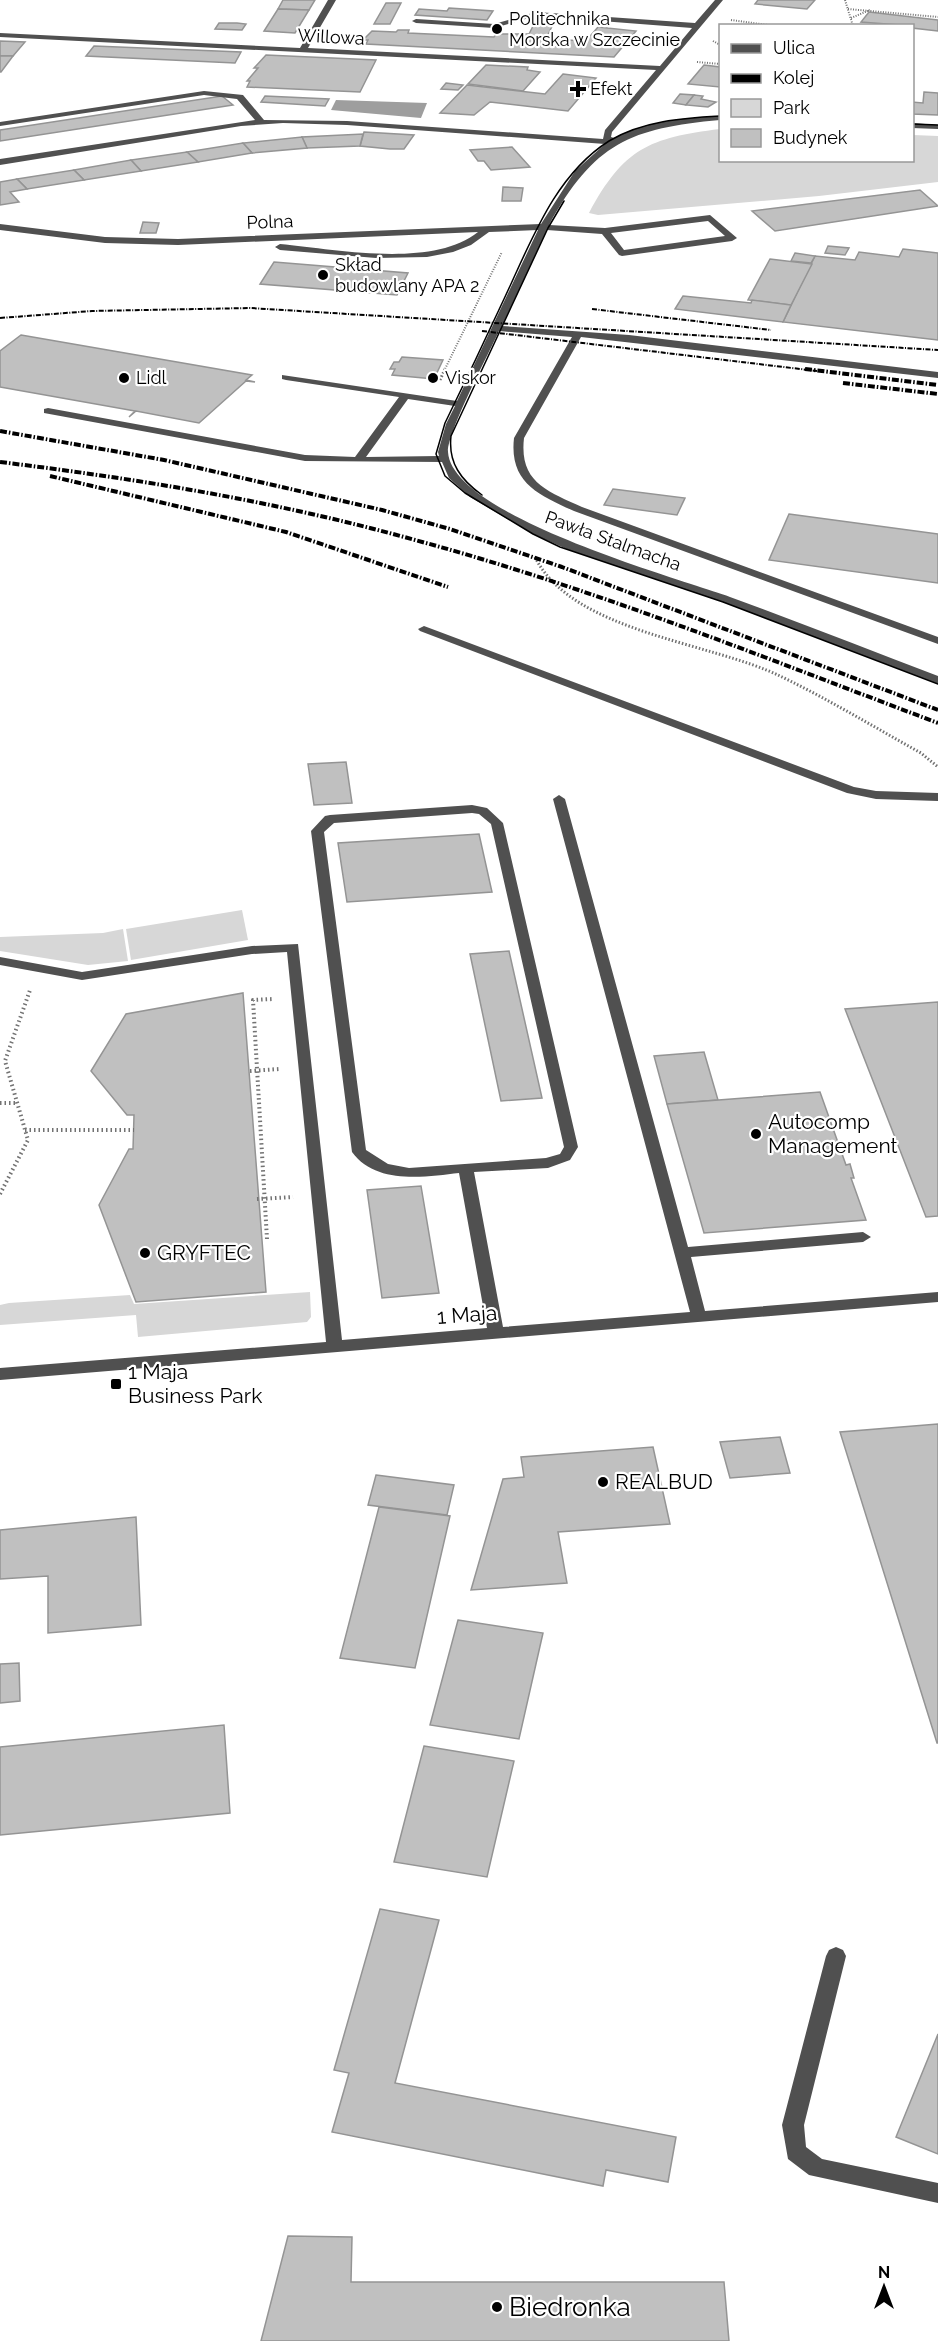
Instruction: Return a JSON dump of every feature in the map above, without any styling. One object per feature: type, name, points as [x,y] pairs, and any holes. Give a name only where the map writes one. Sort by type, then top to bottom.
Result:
[{"type":"street","points":[[303,50],[332,0]]},
{"type":"street","points":[[615,142],[607,138],[608,132],[719,0]]},
{"type":"street","points":[[416,21],[494,26],[536,14],[698,26]]},
{"type":"street","name":"Willowa","points":[[0,35],[661,68]]},
{"type":"street","points":[[0,124],[204,93],[240,97],[261,122]]},
{"type":"street","points":[[48,411],[282,455],[358,460],[444,459],[446,436],[543,227],[581,170],[615,142],[657,126],[719,118]]},
{"type":"street","points":[[0,162],[261,122],[348,123],[615,142]]},
{"type":"street","points":[[914,125],[938,127]]},
{"type":"street","name":"Polna","points":[[0,227],[105,240],[205,241],[543,227],[604,231],[710,218],[732,238],[622,253],[604,231]]},
{"type":"street","points":[[205,241],[404,256],[445,252],[468,243],[487,230]]},
{"type":"street","points":[[496,328],[578,334],[938,375]]},
{"type":"street","points":[[578,334],[519,438],[516,452],[518,464],[525,477],[538,489],[578,509],[938,641]]},
{"type":"street","points":[[286,377],[460,404]]},
{"type":"street","points":[[358,460],[404,397]]},
{"type":"street","name":"Pawła Stalmacha","points":[[444,459],[453,476],[469,491],[553,540],[727,600],[938,680]]},
{"type":"street","points":[[424,629],[852,790],[876,795],[938,798]]},
{"type":"street","points":[[560,799],[699,1316]]},
{"type":"street","points":[[472,809],[483,812],[496,823],[571,1147],[565,1157],[548,1163],[466,1168],[399,1173],[380,1169],[369,1163],[359,1152],[317,831],[330,819],[472,809]]},
{"type":"street","points":[[0,961],[82,976],[252,950],[293,947],[335,1347]]},
{"type":"street","points":[[466,1168],[496,1334]]},
{"type":"street","points":[[682,1253],[863,1237]]},
{"type":"street","name":"1 Maja","points":[[0,1374],[938,1297]]},
{"type":"street","points":[[837,1956],[794,2125],[796,2152],[817,2168],[938,2193]]},
{"type":"path","points":[[845,0],[852,24]]},
{"type":"path","points":[[848,9],[873,9],[938,17]]},
{"type":"path","points":[[851,18],[873,9]]},
{"type":"path","points":[[731,20],[760,24]]},
{"type":"path","points":[[693,62],[719,64]]},
{"type":"path","points":[[429,401],[504,246],[521,228]]},
{"type":"path","points":[[537,562],[542,571],[553,579],[568,596],[603,616],[779,675],[921,753],[938,768]]},
{"type":"path","points":[[0,1194],[28,1140],[5,1061],[37,967]]},
{"type":"path","points":[[267,1239],[253,1000],[298,998]]},
{"type":"path","points":[[0,1103],[17,1103]]},
{"type":"path","points":[[25,1131],[134,1130]]},
{"type":"path","points":[[257,1199],[318,1196]]},
{"type":"green space","points":[[719,129],[719,162],[914,162],[914,135],[938,136],[938,182],[819,196],[598,215],[589,213],[614,174],[627,160],[657,142]]},
{"type":"green space","points":[[242,910],[248,940],[131,960],[126,929]]},
{"type":"green space","points":[[123,929],[128,961],[88,965],[0,951],[0,937],[103,933]]},
{"type":"green space","points":[[310,1292],[311,1317],[307,1322],[138,1337],[136,1315],[0,1325],[0,1305],[9,1303],[130,1295],[134,1304]]},
{"type":"shaded area","points":[[336,100],[427,103],[421,118],[331,110]]},
{"type":"building","points":[[283,0],[315,0],[309,10],[278,9]]},
{"type":"building","points":[[758,0],[815,0],[807,9],[755,4]]},
{"type":"building","points":[[386,3],[401,3],[390,24],[374,24]]},
{"type":"building","points":[[449,8],[493,11],[487,20],[415,15],[419,9],[447,11]]},
{"type":"building","points":[[278,9],[309,10],[295,33],[264,31]]},
{"type":"building","points":[[869,12],[938,20],[938,31],[914,28],[914,24],[861,22]]},
{"type":"building","points":[[538,16],[556,18],[546,39],[586,41],[598,27],[636,31],[614,57],[366,44],[368,40],[363,40],[372,31],[396,32],[398,30],[409,30],[408,33],[494,37],[496,34],[529,34]]},
{"type":"building","points":[[219,23],[246,24],[242,30],[215,29]]},
{"type":"building","points":[[0,41],[25,42],[13,56],[0,56]]},
{"type":"building","points":[[94,46],[241,52],[235,63],[86,56]]},
{"type":"building","points":[[266,55],[376,60],[360,92],[247,87],[250,81],[247,81],[258,68],[254,68]]},
{"type":"building","points":[[0,56],[13,56],[1,72],[0,72]]},
{"type":"building","points":[[486,65],[528,67],[527,70],[540,72],[523,91],[468,84]]},
{"type":"building","points":[[704,65],[719,67],[719,87],[688,84]]},
{"type":"building","points":[[563,74],[596,78],[568,111],[490,102],[474,115],[440,113],[467,85],[545,94]]},
{"type":"building","points":[[446,83],[463,85],[458,90],[441,89]]},
{"type":"building","points":[[924,92],[938,93],[938,115],[914,114],[914,102],[923,103]]},
{"type":"building","points":[[680,94],[694,95],[686,105],[673,103]]},
{"type":"building","points":[[694,95],[716,102],[708,107],[686,105]]},
{"type":"building","points":[[222,96],[233,105],[0,141],[0,130]]},
{"type":"building","points":[[265,96],[329,99],[325,106],[261,102]]},
{"type":"building","points":[[364,132],[414,135],[404,149],[390,149],[360,146]]},
{"type":"building","points":[[363,134],[360,146],[307,148],[302,137]]},
{"type":"building","points":[[302,137],[307,148],[252,153],[243,143]]},
{"type":"building","points":[[243,143],[252,153],[198,162],[187,152]]},
{"type":"building","points":[[512,147],[530,167],[491,170],[484,161],[478,161],[470,150]]},
{"type":"building","points":[[187,152],[198,162],[141,171],[131,160]]},
{"type":"building","points":[[131,160],[141,171],[84,180],[74,170]]},
{"type":"building","points":[[74,170],[84,180],[27,189],[17,179]]},
{"type":"building","points":[[17,179],[27,189],[10,192],[19,202],[0,205],[0,182]]},
{"type":"building","points":[[503,187],[523,188],[521,201],[502,201]]},
{"type":"building","points":[[920,190],[938,206],[775,231],[752,211]]},
{"type":"building","points":[[143,222],[159,223],[156,233],[140,233]]},
{"type":"building","points":[[828,246],[849,248],[845,255],[825,253]]},
{"type":"building","points":[[903,249],[938,253],[938,340],[783,322],[815,256],[855,260],[859,252],[899,257]]},
{"type":"building","points":[[795,253],[815,256],[811,263],[791,261]]},
{"type":"building","points":[[770,259],[812,264],[791,305],[748,300]]},
{"type":"building","points":[[274,262],[408,273],[397,295],[260,284]]},
{"type":"building","points":[[683,296],[791,305],[783,322],[675,309]]},
{"type":"building","name":"Lidl","points":[[21,335],[252,375],[246,380],[255,382],[246,381],[199,423],[136,411],[129,417],[135,411],[0,387],[0,351]]},
{"type":"building","points":[[402,357],[443,360],[434,379],[392,375],[395,369],[390,369],[394,362],[399,362]]},
{"type":"building","points":[[613,489],[685,498],[677,515],[604,505]]},
{"type":"building","points":[[789,514],[938,534],[938,583],[769,560]]},
{"type":"building","points":[[346,762],[352,803],[314,805],[308,764]]},
{"type":"building","points":[[479,834],[492,892],[347,902],[338,843]]},
{"type":"building","points":[[509,951],[542,1098],[501,1101],[470,954]]},
{"type":"building","points":[[243,993],[266,1292],[136,1302],[99,1205],[129,1149],[133,1149],[134,1115],[127,1115],[91,1071],[126,1014]]},
{"type":"building","points":[[938,1002],[938,1216],[926,1217],[845,1009]]},
{"type":"building","points":[[704,1052],[718,1100],[667,1104],[654,1056]]},
{"type":"building","name":"Autocomp Management","points":[[820,1092],[846,1165],[850,1164],[854,1178],[851,1178],[866,1220],[704,1233],[667,1104]]},
{"type":"building","points":[[421,1186],[439,1293],[382,1298],[367,1190]]},
{"type":"building","points":[[938,1424],[938,1743],[937,1743],[840,1432]]},
{"type":"building","points":[[780,1437],[790,1473],[730,1478],[720,1442]]},
{"type":"building","points":[[653,1447],[670,1524],[558,1532],[567,1583],[471,1590],[503,1479],[524,1477],[521,1457]]},
{"type":"building","points":[[376,1475],[454,1485],[447,1515],[368,1505]]},
{"type":"building","points":[[379,1507],[450,1516],[415,1668],[340,1658]]},
{"type":"building","points":[[136,1517],[141,1625],[48,1633],[48,1576],[0,1579],[0,1530]]},
{"type":"building","points":[[458,1620],[543,1633],[519,1739],[430,1725]]},
{"type":"building","points":[[19,1663],[20,1701],[0,1703],[0,1664]]},
{"type":"building","points":[[224,1725],[230,1813],[0,1835],[0,1747]]},
{"type":"building","points":[[424,1746],[514,1761],[487,1877],[394,1862]]},
{"type":"building","points":[[380,1909],[439,1920],[395,2083],[676,2137],[668,2182],[606,2170],[603,2186],[332,2132],[349,2073],[334,2070]]},
{"type":"building","points":[[938,2034],[938,2154],[896,2137]]},
{"type":"building","name":"Biedronka","points":[[288,2236],[352,2237],[351,2282],[724,2282],[729,2341],[261,2341]]},
{"type":"tram line","points":[[719,116],[677,120],[635,129],[609,141],[573,172],[559,191],[535,233],[445,423],[436,454],[445,476],[465,493],[533,534],[560,547],[723,602],[938,684]]},
{"type":"tram line","points":[[914,124],[938,125]]},
{"type":"tram line","points":[[482,495],[457,470],[452,454],[451,436],[548,228],[564,201]]},
{"type":"railway","points":[[0,318],[92,311],[250,308],[938,350]]},
{"type":"railway","points":[[592,309],[771,330]]},
{"type":"railway","points":[[482,331],[817,371]]},
{"type":"railway","points":[[805,369],[938,385]]},
{"type":"railway","points":[[843,383],[938,394]]},
{"type":"railway","points":[[0,431],[164,460],[382,510],[450,529],[562,567],[938,710]]},
{"type":"railway","points":[[0,462],[209,493],[312,514],[415,540],[613,602],[938,723]]},
{"type":"railway","points":[[50,476],[286,532],[448,587]]},
{"type":"place","name":"Politechnika Morska w Szczecinie","points":[[497,29]]},
{"type":"place","name":"Efekt","points":[[578,89]]},
{"type":"place","name":"Skład budowlany APA 2","points":[[323,275]]},
{"type":"place","name":"Lidl","points":[[124,378]]},
{"type":"place","name":"Viskor","points":[[433,378]]},
{"type":"place","name":"Autocomp Management","points":[[756,1134]]},
{"type":"place","name":"GRYFTEC","points":[[145,1253]]},
{"type":"place","name":"1 Maja Business Park","points":[[116,1384]]},
{"type":"place","name":"REALBUD","points":[[603,1482]]},
{"type":"place","name":"Biedronka","points":[[497,2307]]}]
